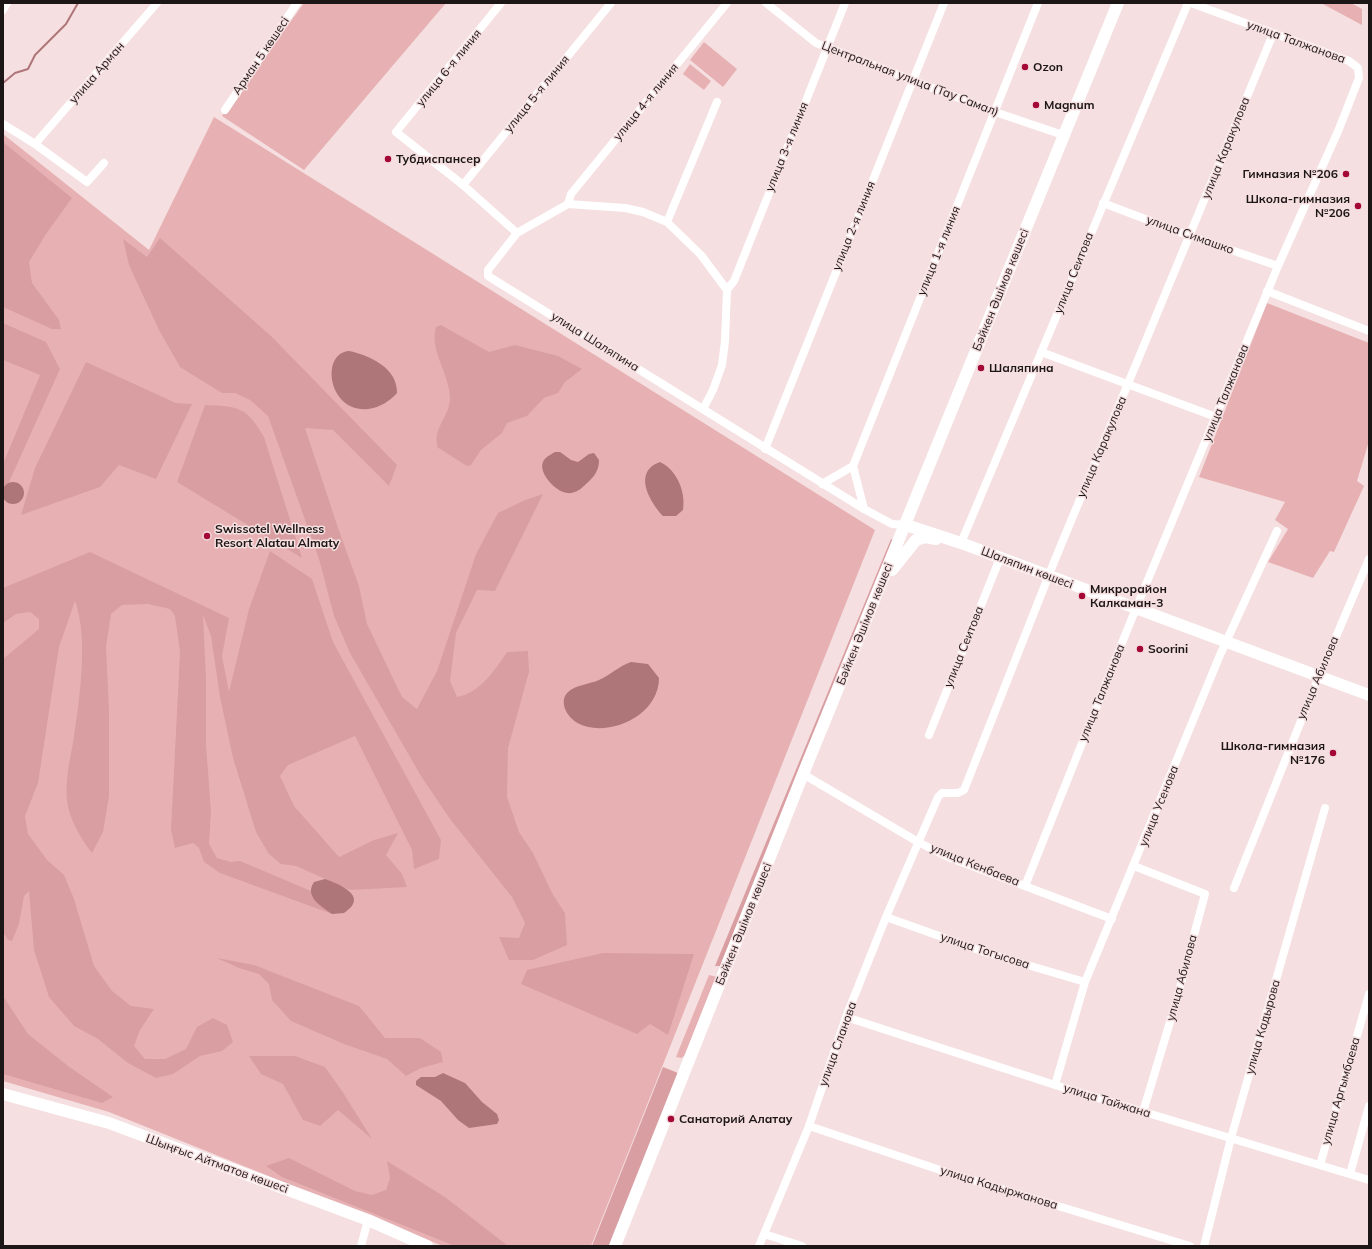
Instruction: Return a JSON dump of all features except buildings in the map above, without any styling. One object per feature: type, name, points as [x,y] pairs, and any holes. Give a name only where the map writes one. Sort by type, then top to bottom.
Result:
[{"type":"main road","name":"Бәйкен Әшімов көшесі","points":[[615,1246],[803,774],[1118,3]]},
{"type":"main road","name":"Шаляпин көшесі","points":[[906,525],[961,543],[1048,577],[1227,641],[1369,695]]},
{"type":"main road","points":[[880,586],[916,540],[925,537],[961,543]]},
{"type":"main road","name":"Шыңғыс Айтматов көшесі","points":[[3,1094],[109,1123],[368,1220],[427,1246]]},
{"type":"street","points":[[3,10],[8,3]]},
{"type":"street","name":"улица Арман","points":[[36,143],[157,3]]},
{"type":"street","name":"Арман 5 көшесі","points":[[225,110],[296,3]]},
{"type":"street","name":"улица 6-я линия","points":[[463,186],[396,132],[501,3]]},
{"type":"street","name":"улица 5-я линия","points":[[463,186],[611,3]]},
{"type":"street","name":"улица 4-я линия","points":[[568,204],[571,194],[727,3]]},
{"type":"street","name":"Центральная улица (Тау Самал)","points":[[766,3],[816,43],[995,112],[1063,135]]},
{"type":"street","name":"улица 3-я линия","points":[[727,290],[734,281],[845,3]]},
{"type":"street","name":"улица 2-я линия","points":[[765,448],[944,3]]},
{"type":"street","name":"улица 1-я линия","points":[[852,466],[1038,3]]},
{"type":"street","name":"улица Талжанова","points":[[1025,886],[1136,609],[1278,266],[1359,78],[1358,68],[1349,61],[1189,3]]},
{"type":"street","name":"улица Сеитова","points":[[961,543],[1103,203],[1189,3]]},
{"type":"street","name":"улица Каракулова","points":[[918,842],[938,797],[942,793],[958,793],[964,790],[1048,577],[1273,34]]},
{"type":"street","points":[[667,222],[717,102]]},
{"type":"street","points":[[3,124],[36,143],[87,182],[104,163]]},
{"type":"street","points":[[463,186],[517,233],[568,204],[626,208],[643,212],[667,222],[701,255],[727,290],[725,341],[722,365],[713,390],[703,409]]},
{"type":"street","name":"улица Симашко","points":[[1103,203],[1190,236],[1278,266]]},
{"type":"street","name":"улица Шаляпина","points":[[517,233],[488,270],[488,276],[703,409]]},
{"type":"street","points":[[1268,291],[1369,331]]},
{"type":"street","points":[[1041,352],[1216,417]]},
{"type":"street","name":"Шаляпин көшесі","points":[[703,409],[864,510],[892,524],[906,525]]},
{"type":"street","points":[[822,484],[852,466],[864,510]]},
{"type":"street","name":"улица Усенова","points":[[1055,1085],[1085,982],[1227,641],[1277,531]]},
{"type":"street","name":"улица Сеитова","points":[[929,735],[1000,558]]},
{"type":"street","name":"улица Абилова","points":[[1234,888],[1319,677],[1369,559]]},
{"type":"street","name":"улица Кенбаева","points":[[803,774],[918,842],[948,857],[1112,919]]},
{"type":"street","name":"улица Кадырова","points":[[1204,1246],[1231,1138],[1325,808]]},
{"type":"street","name":"улица Сланова","points":[[759,1246],[808,1126],[846,1018],[886,917],[918,842]]},
{"type":"street","name":"улица Абилова","points":[[1134,866],[1205,894],[1176,1002],[1143,1112]]},
{"type":"street","name":"улица Тогысова","points":[[886,917],[987,953],[1085,982]]},
{"type":"street","name":"улица Аргымбаева","points":[[1320,1165],[1369,994]]},
{"type":"street","name":"улица Тайжана","points":[[846,1018],[1055,1085],[1369,1180]]},
{"type":"street","points":[[1350,1174],[1369,1106]]},
{"type":"street","name":"улица Кадыржанова","points":[[808,1126],[954,1174],[1190,1246]]},
{"type":"street","points":[[361,1246],[368,1220]]},
{"type":"street","points":[[764,1234],[802,1246]]},
{"type":"shaded area","points":[[304,3],[446,3],[304,170],[222,116]]},
{"type":"shaded area","points":[[1321,3],[1351,3],[1362,9],[1362,25]]},
{"type":"shaded area","points":[[704,42],[737,69],[723,87],[690,60]]},
{"type":"shaded area","points":[[690,64],[711,81],[704,90],[683,74]]},
{"type":"shaded area","points":[[214,117],[875,530],[591,1246],[443,1246],[109,1112],[3,1081],[3,134],[149,250]]},
{"type":"shaded area","points":[[3,142],[72,198],[46,234],[29,262],[32,283],[59,320],[61,329],[52,329],[3,307]]},
{"type":"shaded area","points":[[160,238],[271,336],[397,465],[389,486],[333,430],[305,428],[359,586],[367,624],[402,697],[417,709],[437,671],[476,554],[498,513],[525,500],[543,494],[495,591],[477,590],[456,633],[450,681],[457,697],[465,695],[480,686],[486,680],[507,652],[528,651],[529,672],[508,748],[507,797],[519,832],[533,853],[553,895],[565,913],[567,945],[533,960],[509,960],[499,937],[519,938],[525,923],[512,897],[450,819],[421,776],[350,653],[334,616],[319,559],[268,416],[250,400],[235,393],[222,393],[180,367],[159,330],[129,265],[123,239],[147,257]]},
{"type":"shaded area","points":[[1267,303],[1369,343],[1369,441],[1357,481],[1364,486],[1334,552],[1330,551],[1313,578],[1268,562],[1288,529],[1275,520],[1285,502],[1199,477]]},
{"type":"shaded area","points":[[3,323],[46,342],[60,369],[9,482],[3,487],[3,464],[40,375],[3,360]]},
{"type":"shaded area","points":[[441,325],[489,352],[515,345],[558,356],[582,369],[565,382],[558,393],[544,398],[527,416],[507,423],[502,433],[481,450],[471,465],[467,466],[437,447],[437,434],[448,409],[450,399],[447,381],[435,345],[436,327]]},
{"type":"shaded area","points":[[349,351],[373,359],[388,370],[393,376],[397,393],[391,399],[384,404],[368,409],[355,408],[344,402],[337,393],[333,382],[332,371],[334,361],[340,354]]},
{"type":"shaded area","points":[[86,362],[176,403],[192,404],[156,479],[119,465],[100,487],[21,515],[35,468]]},
{"type":"shaded area","points":[[205,405],[226,406],[240,410],[247,414],[258,427],[264,437],[302,558],[177,482]]},
{"type":"shaded area","points":[[555,452],[560,452],[571,460],[578,462],[589,454],[594,453],[599,460],[596,474],[578,491],[573,493],[563,492],[553,486],[545,476],[542,466],[545,459]]},
{"type":"shaded area","points":[[660,462],[671,470],[676,476],[682,489],[684,503],[683,510],[676,516],[663,516],[653,503],[646,488],[645,480],[647,473],[652,467]]},
{"type":"shaded area","points":[[13,482],[21,485],[24,493],[21,501],[13,504],[5,501],[2,493],[5,485]]},
{"type":"shaded area","points":[[891,539],[894,540],[720,966],[715,966]]},
{"type":"shaded area","points":[[270,551],[312,579],[333,642],[441,840],[439,859],[414,869],[412,850],[355,736],[288,765],[280,776],[294,806],[339,857],[374,840],[398,833],[386,855],[402,874],[407,887],[350,890],[296,866],[281,864],[269,854],[256,832],[233,758],[220,697],[211,636],[203,615],[206,678],[206,745],[211,811],[209,844],[217,858],[231,862],[240,861],[311,891],[312,897],[332,914],[220,873],[204,862],[199,848],[193,843],[175,848],[171,830],[180,652],[175,616],[170,609],[148,604],[122,605],[111,614],[106,647],[109,709],[109,796],[103,832],[92,853],[75,826],[68,807],[67,799],[68,775],[82,671],[81,634],[79,616],[75,601],[59,647],[38,783],[25,816],[28,834],[47,860],[64,875],[74,899],[94,966],[112,991],[131,1006],[154,1009],[140,1030],[134,1046],[145,1059],[165,1059],[186,1049],[197,1027],[213,1018],[227,1025],[233,1042],[222,1051],[200,1056],[173,1074],[156,1078],[128,1063],[98,1039],[74,1026],[49,997],[34,950],[29,891],[24,896],[19,924],[12,941],[8,940],[3,932],[3,659],[39,629],[39,619],[30,612],[16,614],[3,623],[3,588],[90,552],[229,618],[222,656],[229,692],[249,609]]},
{"type":"shaded area","points":[[631,662],[648,664],[659,678],[656,695],[646,708],[633,719],[618,725],[601,728],[586,727],[573,720],[564,706],[564,698],[568,692],[579,686],[599,680]]},
{"type":"shaded area","points":[[325,879],[345,888],[353,897],[354,902],[344,913],[332,914],[312,897],[311,887],[314,882]]},
{"type":"shaded area","points":[[603,953],[694,954],[668,1035],[650,1024],[637,1034],[521,984],[527,970]]},
{"type":"shaded area","points":[[217,958],[254,965],[359,1006],[385,1038],[420,1038],[441,1052],[443,1062],[421,1068],[406,1076],[387,1059],[344,1044],[291,1021],[272,1000],[269,984],[259,974],[239,968]]},
{"type":"shaded area","points":[[709,975],[717,977],[686,1055],[681,1058],[676,1057]]},
{"type":"shaded area","points":[[3,996],[28,1034],[68,1066],[113,1097],[102,1103],[3,1074]]},
{"type":"shaded area","points":[[249,1056],[295,1056],[325,1067],[372,1139],[338,1110],[320,1126],[303,1120],[283,1084],[261,1074]]},
{"type":"shaded area","points":[[663,1067],[678,1073],[610,1246],[592,1246]]},
{"type":"shaded area","points":[[443,1073],[465,1083],[482,1102],[497,1114],[499,1120],[497,1124],[469,1128],[458,1120],[441,1101],[416,1085],[416,1081],[421,1077],[435,1077]]},
{"type":"shaded area","points":[[289,1158],[355,1191],[372,1195],[386,1190],[390,1178],[387,1161],[445,1197],[508,1246],[455,1246],[282,1177],[266,1166]]},
{"type":"waterway","points":[[3,83],[15,73],[28,69],[35,55],[66,24],[78,3]]},
{"type":"place","name":"Ozon","points":[[1025,67]]},
{"type":"place","name":"Magnum","points":[[1036,105]]},
{"type":"place","name":"Тубдиспансер","points":[[388,159]]},
{"type":"place","name":"Гимназия №206","points":[[1346,174]]},
{"type":"place","name":"Школа-гимназия №206","points":[[1358,206]]},
{"type":"place","name":"Шаляпина","points":[[981,368]]},
{"type":"place","name":"Swissotel Wellness Resort Alatau Almaty","points":[[207,536]]},
{"type":"place","name":"Микрорайон Калкаман-3","points":[[1082,596]]},
{"type":"place","name":"Soorini","points":[[1140,649]]},
{"type":"place","name":"Школа-гимназия №176","points":[[1333,753]]},
{"type":"place","name":"Санаторий Алатау","points":[[671,1119]]}]
